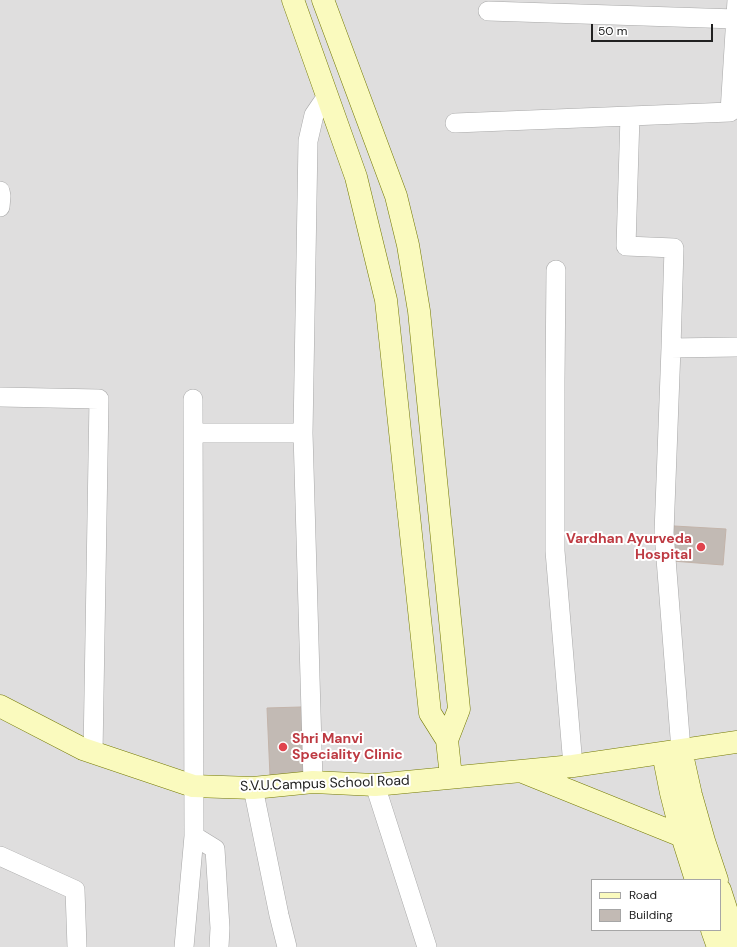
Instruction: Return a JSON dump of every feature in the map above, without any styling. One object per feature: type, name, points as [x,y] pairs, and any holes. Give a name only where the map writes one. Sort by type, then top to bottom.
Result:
[{"type":"street","points":[[293,0],[356,177],[386,300],[430,713],[447,740],[451,777]]},
{"type":"street","points":[[323,0],[396,196],[408,245],[419,311],[459,709],[447,740]]},
{"type":"street","points":[[455,123],[730,112],[737,0]]},
{"type":"street","points":[[488,11],[736,19]]},
{"type":"street","points":[[313,782],[303,432],[308,141],[314,115],[327,96]]},
{"type":"street","points":[[630,116],[626,246],[674,248],[664,533],[672,751],[671,793],[682,836],[696,879]]},
{"type":"street","points":[[0,192],[0,207]]},
{"type":"street","points":[[556,270],[555,551],[573,766]]},
{"type":"street","points":[[671,348],[737,347]]},
{"type":"street","points":[[0,397],[99,399],[93,753]]},
{"type":"street","points":[[184,947],[194,836],[193,399]]},
{"type":"street","points":[[193,433],[303,432]]},
{"type":"street","name":"S.V.U.Campus School Road","points":[[0,706],[83,749],[193,786],[253,788],[313,782],[375,785],[518,770],[573,766],[737,742]]},
{"type":"street","points":[[672,751],[691,796],[717,879]]},
{"type":"street","points":[[518,770],[682,836]]},
{"type":"street","points":[[375,785],[427,947]]},
{"type":"street","points":[[253,788],[287,947]]},
{"type":"street","points":[[194,836],[215,849],[220,928],[219,947]]},
{"type":"street","points":[[0,856],[76,890],[77,947]]},
{"type":"street","points":[[721,893],[737,943]]},
{"type":"street","points":[[712,931],[718,947]]},
{"type":"shaded area","points":[[0,0],[737,0],[737,947],[0,947]]},
{"type":"building","points":[[674,526],[726,529],[723,565],[672,561]]},
{"type":"building","points":[[301,707],[304,774],[270,776],[267,708]]},
{"type":"place","name":"Vardhan Ayurveda Hospital","points":[[701,547]]},
{"type":"place","name":"Shri Manvi Speciality Clinic","points":[[283,747]]}]
